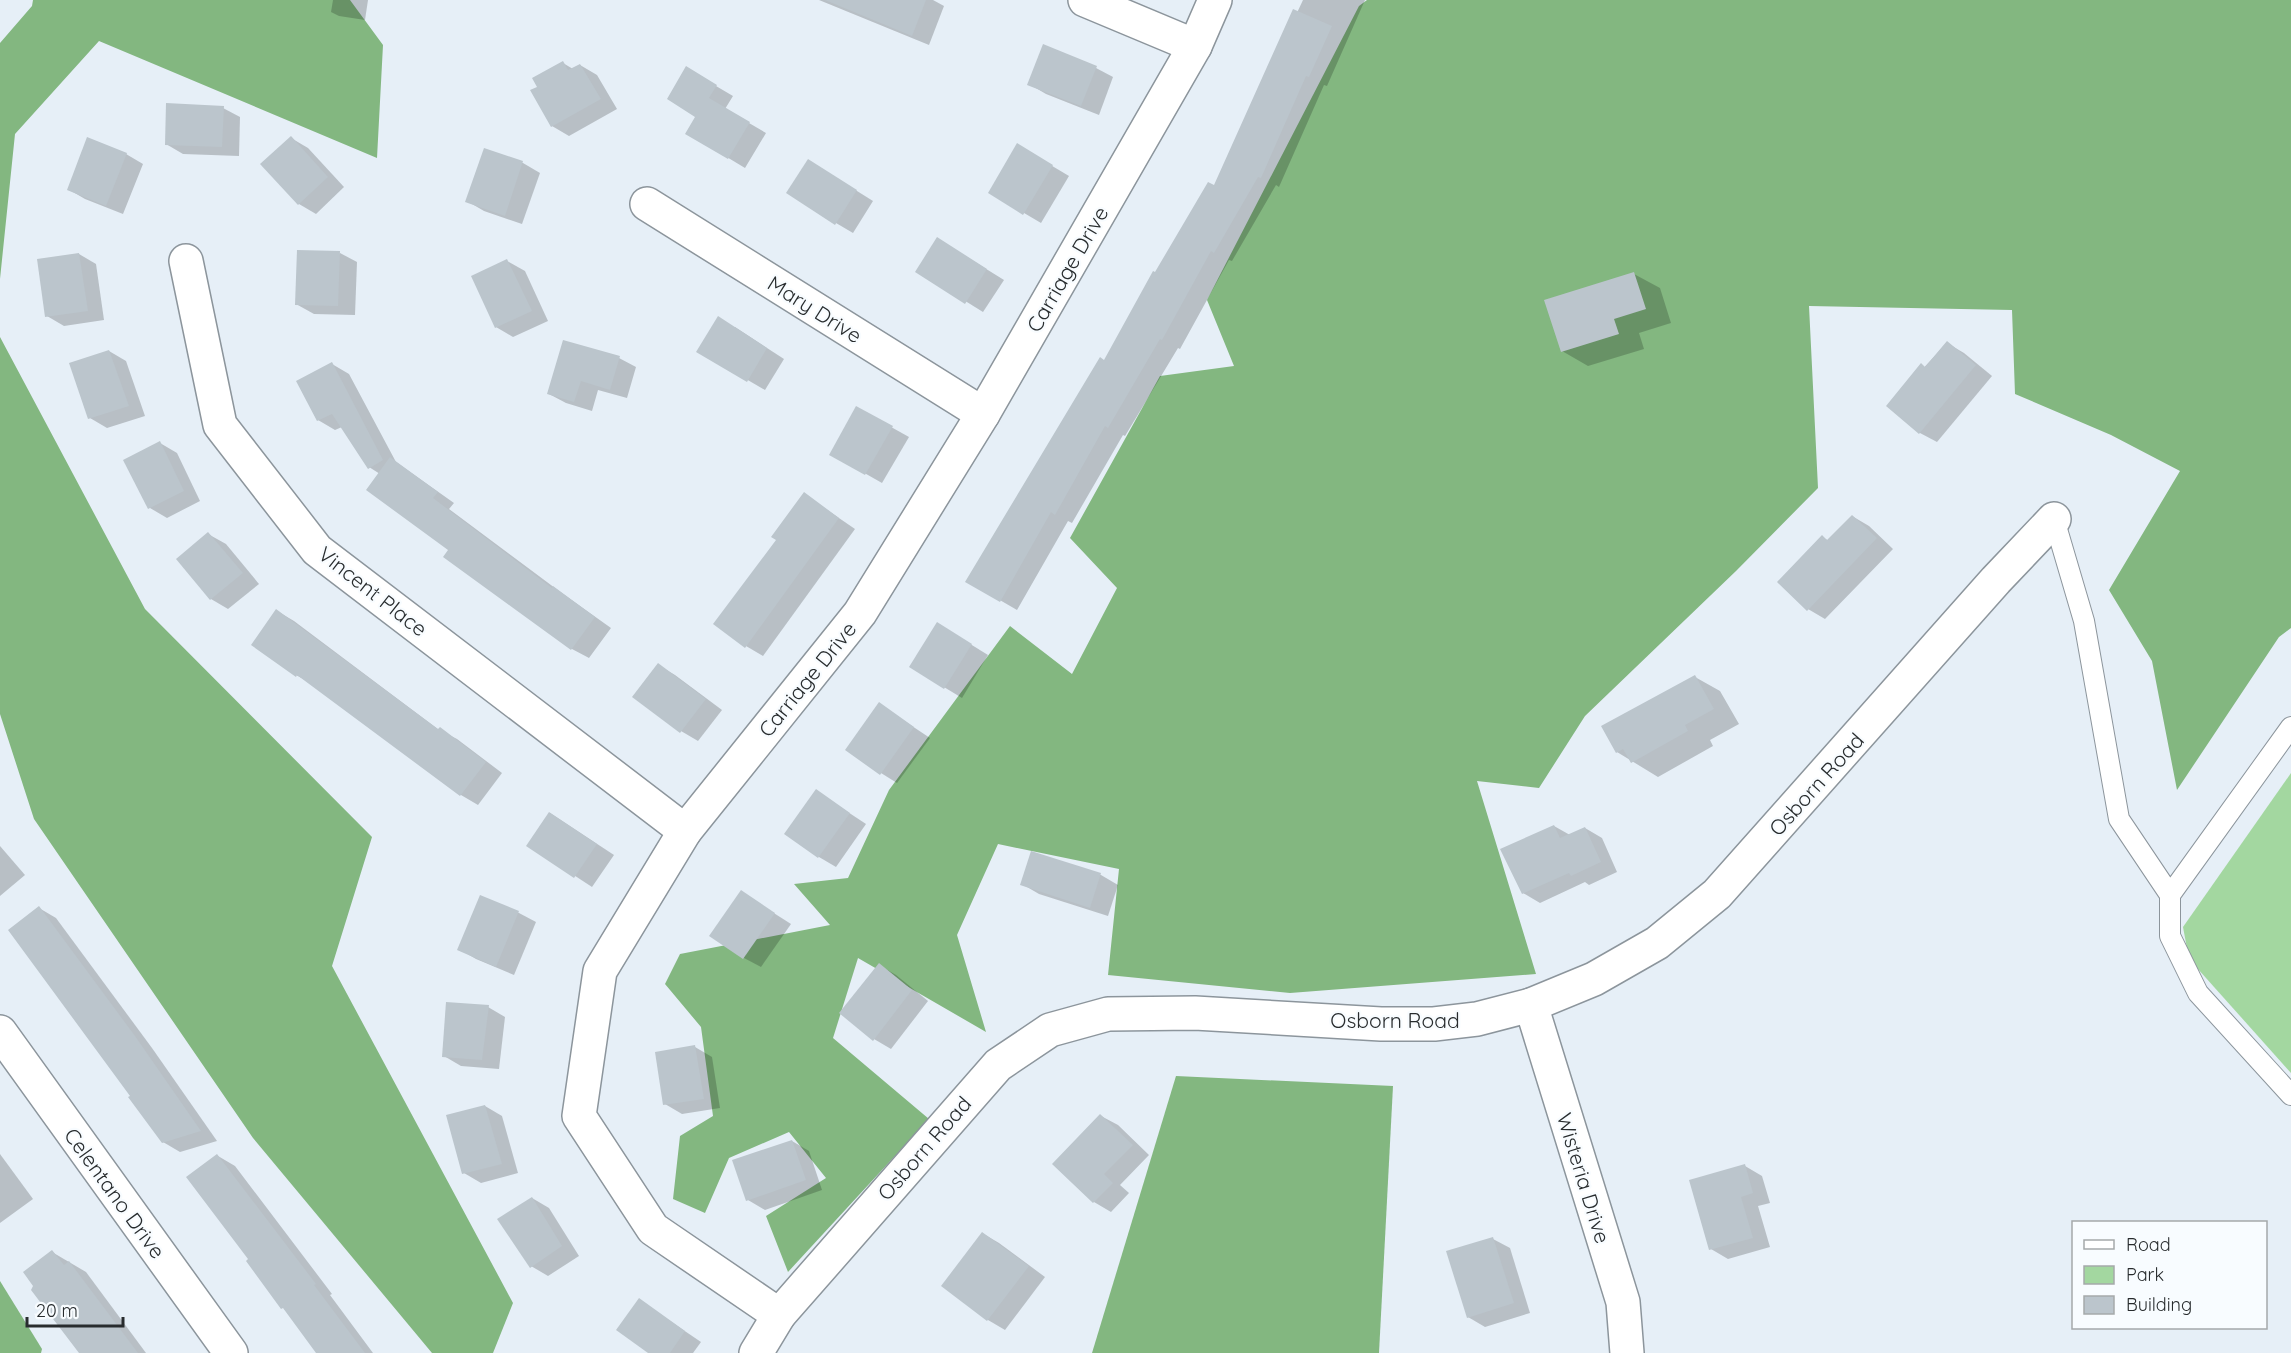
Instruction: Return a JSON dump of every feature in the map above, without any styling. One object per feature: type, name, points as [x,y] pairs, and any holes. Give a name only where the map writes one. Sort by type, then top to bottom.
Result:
[{"type":"street","points":[[1085,0],[1195,46]]},
{"type":"street","name":"Carriage Drive","points":[[779,1315],[653,1229],[579,1116],[600,971],[685,831],[860,613],[983,414],[1195,46],[1215,0]]},
{"type":"street","name":"Mary Drive","points":[[647,204],[983,414]]},
{"type":"street","name":"Vincent Place","points":[[186,261],[220,425],[317,550],[685,831]]},
{"type":"street","name":"Osborn Road","points":[[756,1353],[779,1315],[998,1065],[1050,1030],[1108,1014],[1195,1013],[1381,1024],[1434,1024],[1477,1018],[1531,1005],[1594,979],[1657,943],[1717,894],[1996,580],[2054,519]]},
{"type":"street","name":"Wisteria Drive","points":[[1531,1005],[1623,1302],[1627,1353]]},
{"type":"street","name":"Celentano Drive","points":[[0,1032],[231,1353]]},
{"type":"lane","points":[[2054,519],[2084,621],[2119,819],[2170,895],[2170,936],[2198,993],[2291,1095]]},
{"type":"lane","points":[[2170,895],[2291,728]]},
{"type":"green space","points":[[33,0],[350,0],[383,45],[377,158],[99,41],[15,134],[0,279],[0,43],[32,6]]},
{"type":"green space","points":[[1367,0],[2291,0],[2291,628],[2279,637],[2177,790],[2152,661],[2109,590],[2180,471],[2111,435],[2015,394],[2012,310],[1809,306],[1818,488],[1736,571],[1585,716],[1539,788],[1477,781],[1536,974],[1290,993],[1108,975],[1119,869],[998,844],[957,935],[986,1032],[858,958],[833,1038],[929,1119],[788,1272],[766,1216],[826,1178],[789,1132],[729,1158],[705,1213],[673,1199],[680,1136],[713,1116],[701,1027],[665,984],[680,954],[830,925],[794,884],[848,878],[889,790],[1010,626],[1072,674],[1117,588],[1070,538],[1160,376],[1234,366],[1207,300],[1359,6]]},
{"type":"green space","points":[[0,337],[145,609],[372,837],[332,966],[513,1303],[493,1353],[432,1353],[253,1138],[34,819],[0,714]]},
{"type":"green space","points":[[2291,773],[2291,1073],[2189,959],[2183,927]]},
{"type":"green space","points":[[1176,1076],[1393,1086],[1379,1353],[1092,1353]]},
{"type":"green space","points":[[0,1281],[42,1349],[41,1353],[0,1353]]},
{"type":"building","points":[[825,0],[926,0],[912,36]]},
{"type":"building","points":[[1293,9],[1332,26],[1309,77],[1306,76],[1261,178],[1258,177],[1214,253],[1211,251],[1162,340],[1160,339],[1108,428],[1105,426],[1055,515],[1051,512],[1000,602],[965,582],[1100,357],[1104,360],[1153,271],[1155,272],[1208,182],[1214,185]]},
{"type":"building","points":[[1043,44],[1097,66],[1081,106],[1027,85]]},
{"type":"building","points":[[563,61],[568,70],[580,64],[601,99],[551,127],[530,90],[537,87],[532,78]]},
{"type":"building","points":[[686,66],[717,85],[709,98],[750,122],[728,159],[685,134],[695,117],[667,99]]},
{"type":"building","points":[[166,103],[224,106],[222,147],[165,145]]},
{"type":"building","points":[[291,136],[328,177],[298,205],[260,164]]},
{"type":"building","points":[[87,137],[127,153],[106,206],[67,190]]},
{"type":"building","points":[[1017,143],[1053,165],[1023,215],[988,193]]},
{"type":"building","points":[[484,148],[523,161],[505,216],[465,202]]},
{"type":"building","points":[[808,159],[857,190],[835,225],[786,193]]},
{"type":"building","points":[[937,237],[987,269],[965,304],[915,272]]},
{"type":"building","points":[[297,250],[340,251],[338,306],[295,305]]},
{"type":"building","points":[[79,253],[88,311],[45,317],[37,259]]},
{"type":"building","points":[[507,259],[532,311],[495,328],[471,276]]},
{"type":"building","points":[[1634,272],[1646,309],[1614,319],[1619,334],[1561,352],[1544,300]]},
{"type":"building","points":[[718,316],[767,348],[747,382],[696,352]]},
{"type":"building","points":[[563,340],[620,356],[610,390],[581,381],[574,402],[547,394]]},
{"type":"building","points":[[1947,341],[1976,365],[1919,434],[1886,406],[1921,363],[1925,367]]},
{"type":"building","points":[[109,350],[129,406],[88,419],[69,363]]},
{"type":"building","points":[[332,362],[383,460],[368,469],[332,414],[317,421],[296,381]]},
{"type":"building","points":[[856,406],[893,426],[865,475],[829,455]]},
{"type":"building","points":[[160,441],[184,491],[148,509],[123,460]]},
{"type":"building","points":[[390,457],[438,492],[433,498],[552,588],[553,586],[595,617],[571,650],[443,557],[448,550],[366,490]]},
{"type":"building","points":[[804,492],[839,518],[745,648],[713,624],[776,540],[771,537]]},
{"type":"building","points":[[1852,515],[1877,538],[1807,611],[1777,582],[1822,535],[1827,540]]},
{"type":"building","points":[[208,532],[243,573],[210,600],[176,559]]},
{"type":"building","points":[[276,609],[486,762],[460,796],[297,675],[296,677],[251,645]]},
{"type":"building","points":[[937,622],[972,644],[944,689],[909,667]]},
{"type":"building","points":[[658,663],[706,699],[680,733],[632,697]]},
{"type":"building","points":[[1695,675],[1714,709],[1685,725],[1688,731],[1631,763],[1623,749],[1616,753],[1601,726]]},
{"type":"building","points":[[879,702],[914,727],[880,775],[845,750]]},
{"type":"building","points":[[816,789],[850,813],[818,858],[784,834]]},
{"type":"building","points":[[549,812],[597,844],[574,878],[526,846]]},
{"type":"building","points":[[1554,825],[1560,838],[1585,827],[1601,862],[1571,876],[1569,873],[1522,894],[1500,849]]},
{"type":"building","points":[[1031,851],[1101,873],[1090,908],[1020,885]]},
{"type":"building","points":[[741,890],[775,913],[743,959],[709,936]]},
{"type":"building","points":[[480,895],[519,911],[496,967],[457,950]]},
{"type":"building","points":[[39,906],[135,1036],[201,1131],[162,1143],[128,1097],[130,1096],[8,930]]},
{"type":"building","points":[[879,963],[912,990],[873,1041],[839,1013]]},
{"type":"building","points":[[446,1002],[489,1005],[482,1060],[442,1057]]},
{"type":"building","points":[[695,1045],[704,1099],[663,1105],[655,1052]]},
{"type":"building","points":[[485,1105],[502,1164],[462,1174],[446,1115]]},
{"type":"building","points":[[1100,1114],[1133,1145],[1104,1174],[1113,1183],[1093,1203],[1052,1164]]},
{"type":"building","points":[[792,1140],[806,1180],[746,1201],[732,1160]]},
{"type":"building","points":[[217,1154],[316,1284],[314,1285],[365,1353],[316,1353],[283,1308],[281,1309],[246,1261],[248,1259],[186,1177]]},
{"type":"building","points":[[1745,1164],[1753,1193],[1741,1197],[1753,1238],[1709,1250],[1689,1180]]},
{"type":"building","points":[[532,1197],[562,1246],[530,1268],[497,1219]]},
{"type":"building","points":[[982,1232],[1029,1266],[987,1321],[941,1286]]},
{"type":"building","points":[[1493,1237],[1514,1303],[1467,1318],[1446,1251]]},
{"type":"building","points":[[52,1250],[64,1265],[69,1261],[138,1353],[79,1353],[31,1290],[33,1286],[23,1272]]},
{"type":"building","points":[[639,1298],[685,1331],[670,1353],[648,1353],[616,1330]]}]
